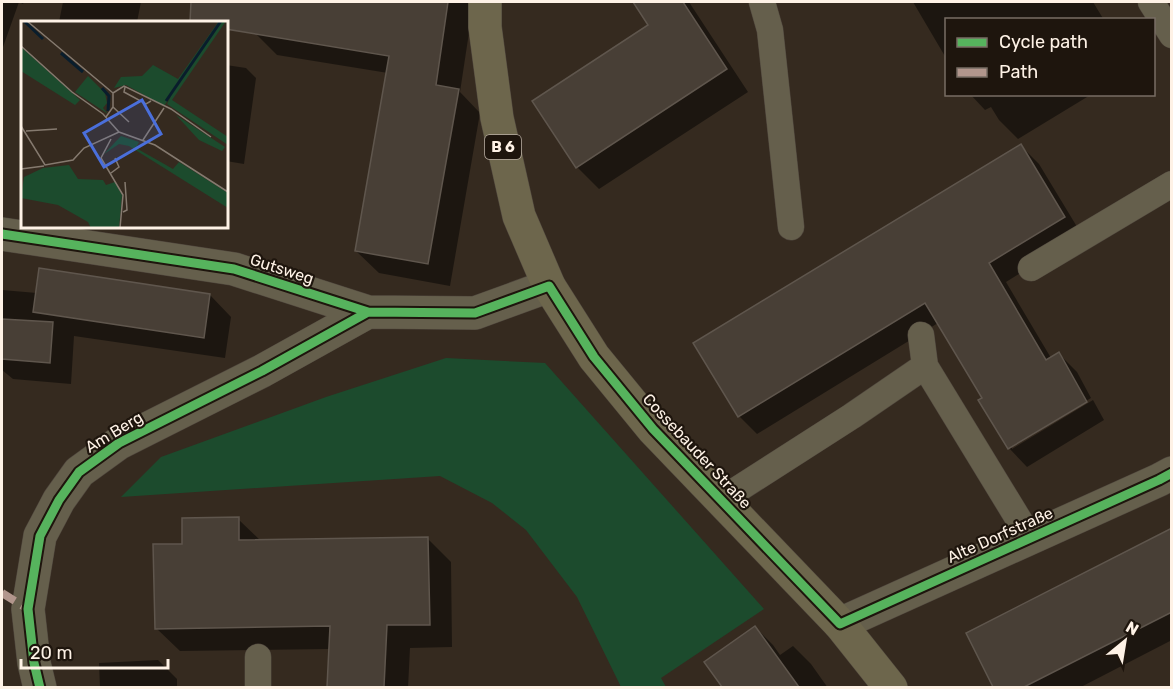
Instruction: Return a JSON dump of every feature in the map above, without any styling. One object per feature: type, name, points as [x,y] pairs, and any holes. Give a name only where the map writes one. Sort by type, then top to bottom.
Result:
[{"type":"main road","name":"Cossebauder Straße","points":[[485,2],[485,27],[497,118],[519,216],[549,286],[594,357],[653,429],[840,624],[891,687]]},
{"type":"street","name":"Gutsweg","points":[[2,234],[234,269],[368,312],[475,313],[549,286]]},
{"type":"street","name":"Am Berg","points":[[40,687],[34,663],[27,609],[40,536],[58,500],[79,472],[119,443],[262,371],[368,312]]},
{"type":"street","name":"Alte Dorfstraße","points":[[840,624],[1159,480],[1172,472]]},
{"type":"lane","points":[[762,2],[770,30],[791,227]]},
{"type":"lane","points":[[1151,2],[1172,35]]},
{"type":"lane","points":[[1031,268],[1172,184]]},
{"type":"lane","points":[[921,336],[925,366],[1030,538]]},
{"type":"lane","points":[[721,500],[925,366]]},
{"type":"lane","points":[[258,657],[258,687]]},
{"type":"green space","points":[[446,358],[545,363],[764,609],[661,678],[666,687],[621,687],[577,597],[526,530],[492,503],[440,476],[121,497],[161,457],[326,397]]},
{"type":"building","points":[[191,2],[448,2],[436,85],[459,89],[428,264],[355,251],[389,56],[228,29],[228,21],[190,21]]},
{"type":"building","points":[[633,2],[683,2],[727,69],[576,168],[532,101],[648,25]]},
{"type":"building","points":[[1021,144],[1065,217],[989,263],[1046,360],[1059,352],[1087,402],[1008,449],[978,400],[982,398],[925,303],[738,417],[693,343]]},
{"type":"building","points":[[39,268],[210,294],[204,338],[33,312]]},
{"type":"building","points":[[2,319],[53,322],[50,363],[2,359]]},
{"type":"building","points":[[239,517],[239,540],[428,537],[430,625],[387,625],[384,687],[327,687],[330,626],[155,629],[153,544],[182,544],[182,518]]},
{"type":"building","points":[[1172,528],[1172,612],[1024,687],[993,687],[966,633]]},
{"type":"building","points":[[755,626],[799,687],[722,687],[704,662]]},
{"type":"marked path","points":[[2,593],[28,609]]},
{"type":"cycle path","points":[[2,234],[234,269],[368,312],[475,313],[549,286],[594,357],[653,429],[840,624],[1172,473]]},
{"type":"cycle path","points":[[40,688],[34,663],[28,609],[40,536],[59,500],[79,472],[119,443],[262,371],[368,312]]}]
